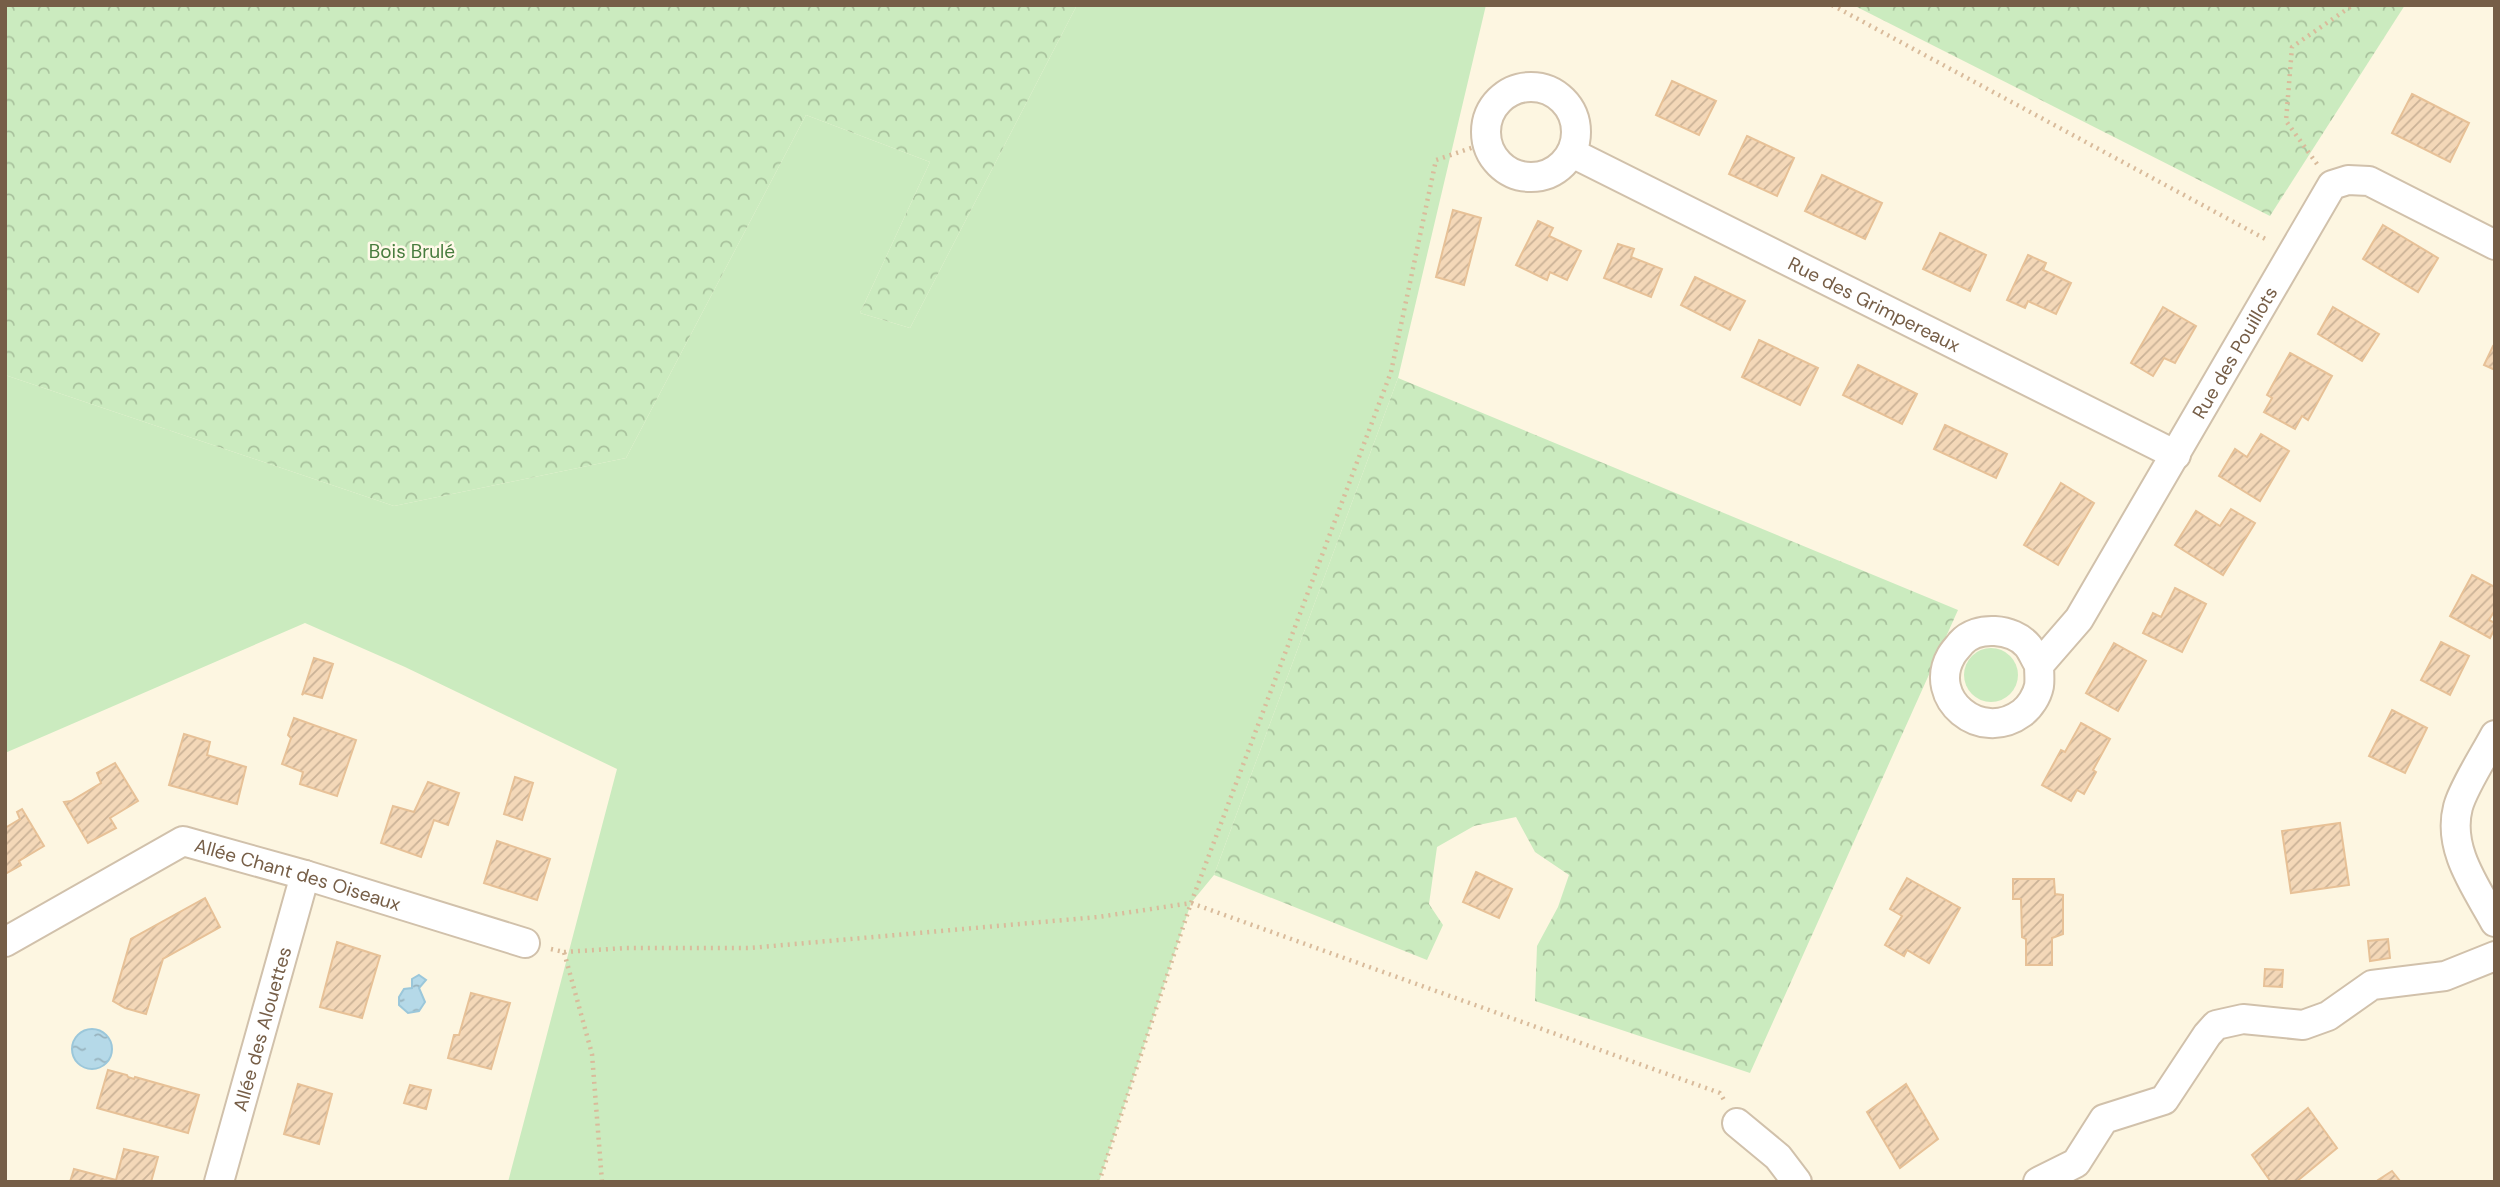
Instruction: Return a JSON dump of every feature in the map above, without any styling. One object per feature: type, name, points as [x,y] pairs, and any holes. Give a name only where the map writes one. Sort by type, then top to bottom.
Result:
[{"type":"street","points":[[1537,86],[1557,94],[1572,110],[1577,132],[1572,153],[1558,170],[1537,178],[1515,175],[1497,162],[1486,143],[1486,121],[1497,101],[1515,89],[1537,86]]},
{"type":"street","name":"Rue des Grimpereaux","points":[[1572,153],[2176,455]]},
{"type":"street","points":[[2332,185],[2348,180],[2369,181],[2495,245]]},
{"type":"street","name":"Rue des Pouillots","points":[[2039,665],[2079,619],[2332,185]]},
{"type":"street","points":[[2495,735],[2458,807],[2455,836],[2461,860],[2495,922]]},
{"type":"street","name":"Allée Chant des Oiseaux","points":[[5,942],[183,841],[305,875],[525,943]]},
{"type":"street","name":"Allée des Alouettes","points":[[219,1182],[305,875]]},
{"type":"street","points":[[2038,1182],[2076,1163],[2104,1119],[2164,1100],[2216,1025],[2243,1019],[2303,1025],[2328,1016],[2372,985],[2445,976],[2495,956]]},
{"type":"street","points":[[1737,1123],[1778,1157],[1797,1182]]},
{"type":"path","points":[[1832,5],[2291,253]]},
{"type":"path","points":[[2332,185],[2286,121],[2292,47],[2353,5]]},
{"type":"path","points":[[1099,1182],[1191,903],[1391,372],[1436,160],[1486,143]]},
{"type":"path","points":[[525,943],[564,951],[750,948],[1098,917],[1191,903],[1720,1093],[1737,1123]]},
{"type":"path","points":[[564,951],[592,1054],[602,1182]]},
{"type":"green space","name":"Bois Brulé","points":[[5,5],[1077,5],[910,328],[860,313],[930,162],[806,115],[626,458],[394,506],[5,375]]},
{"type":"green space","points":[[1077,5],[1486,5],[1398,378],[1214,875],[1191,903],[1099,1182],[508,1182],[617,769],[405,667],[305,623],[5,753],[5,375],[394,506],[626,458],[806,115],[930,162],[860,313],[910,328]]},
{"type":"green space","points":[[1853,5],[2405,5],[2270,216]]},
{"type":"green space","points":[[1398,378],[1958,610],[1750,1073],[1535,1001],[1537,946],[1558,907],[1569,875],[1535,852],[1516,817],[1474,826],[1437,847],[1429,904],[1443,925],[1427,960],[1214,875]]},
{"type":"green space","points":[[1991,648],[2010,656],[2018,675],[2010,694],[1991,702],[1972,694],[1964,675],[1972,656]]},
{"type":"water","points":[[419,975],[426,980],[419,988],[425,1002],[419,1011],[408,1013],[399,1005],[399,997],[404,989],[412,988],[412,979]]},
{"type":"water","points":[[92,1029],[100,1030],[106,1035],[111,1041],[111,1057],[106,1063],[100,1068],[92,1069],[84,1068],[78,1063],[73,1057],[72,1049],[73,1041],[78,1035],[84,1030]]},
{"type":"building","points":[[1672,81],[1716,101],[1699,135],[1656,115]]},
{"type":"building","points":[[2412,94],[2469,123],[2450,162],[2392,133]]},
{"type":"building","points":[[1747,136],[1794,158],[1777,196],[1729,174]]},
{"type":"building","points":[[1822,175],[1882,203],[1865,239],[1805,211]]},
{"type":"building","points":[[1453,210],[1481,218],[1464,285],[1436,277]]},
{"type":"building","points":[[1538,221],[1553,228],[1549,236],[1581,251],[1567,280],[1550,272],[1547,280],[1516,265]]},
{"type":"building","points":[[2383,225],[2438,258],[2418,292],[2363,259]]},
{"type":"building","points":[[1940,233],[1986,255],[1970,291],[1923,269]]},
{"type":"building","points":[[1618,244],[1634,249],[1631,257],[1662,269],[1651,297],[1604,278]]},
{"type":"building","points":[[2028,255],[2046,263],[2043,270],[2071,283],[2056,314],[2028,301],[2025,308],[2007,300]]},
{"type":"building","points":[[1695,277],[1745,301],[1730,330],[1681,305]]},
{"type":"building","points":[[2163,307],[2196,326],[2175,363],[2164,358],[2153,376],[2131,363]]},
{"type":"building","points":[[2333,307],[2379,334],[2362,361],[2318,334]]},
{"type":"building","points":[[1759,340],[1818,368],[1800,405],[1742,377]]},
{"type":"building","points":[[2493,346],[2495,347],[2495,370],[2484,365]]},
{"type":"building","points":[[2290,353],[2332,376],[2308,420],[2302,416],[2295,429],[2264,412],[2272,398],[2267,395]]},
{"type":"building","points":[[1858,365],[1917,394],[1902,424],[1843,395]]},
{"type":"building","points":[[1945,425],[2007,454],[1996,478],[1934,449]]},
{"type":"building","points":[[2261,434],[2289,451],[2260,501],[2219,476],[2235,449],[2247,457]]},
{"type":"building","points":[[2061,483],[2094,503],[2058,565],[2024,545]]},
{"type":"building","points":[[2231,509],[2255,523],[2223,575],[2175,545],[2196,511],[2220,526]]},
{"type":"building","points":[[2472,575],[2495,587],[2495,610],[2489,620],[2495,623],[2495,628],[2490,638],[2450,616]]},
{"type":"building","points":[[2175,588],[2206,604],[2182,652],[2143,633],[2153,613],[2161,617]]},
{"type":"building","points":[[2441,642],[2469,656],[2450,695],[2421,680]]},
{"type":"building","points":[[2114,643],[2146,661],[2118,711],[2086,693]]},
{"type":"building","points":[[314,658],[333,664],[322,698],[304,693],[302,695]]},
{"type":"building","points":[[2392,710],[2427,728],[2405,773],[2369,756]]},
{"type":"building","points":[[294,718],[356,740],[337,796],[300,784],[303,772],[282,764],[291,738],[288,735]]},
{"type":"building","points":[[2081,723],[2110,739],[2093,770],[2096,772],[2084,794],[2077,790],[2071,801],[2042,785],[2061,750],[2065,752]]},
{"type":"building","points":[[184,734],[210,742],[207,755],[246,767],[237,804],[169,785]]},
{"type":"building","points":[[115,763],[138,801],[110,818],[116,828],[88,843],[64,802],[71,801],[101,783],[97,773]]},
{"type":"building","points":[[515,777],[533,783],[522,820],[504,814]]},
{"type":"building","points":[[428,782],[459,793],[448,825],[434,820],[421,857],[381,843],[393,806],[414,812]]},
{"type":"building","points":[[22,809],[44,846],[19,861],[21,865],[5,874],[5,828],[20,819],[17,812]]},
{"type":"building","points":[[2340,823],[2349,885],[2291,893],[2282,831]]},
{"type":"building","points":[[497,841],[550,859],[537,900],[484,883]]},
{"type":"building","points":[[1476,872],[1512,889],[1499,918],[1463,902]]},
{"type":"building","points":[[1907,878],[1960,908],[1929,963],[1907,950],[1904,956],[1885,945],[1902,916],[1890,909]]},
{"type":"building","points":[[2013,879],[2054,879],[2055,894],[2063,895],[2063,934],[2052,938],[2052,965],[2026,965],[2021,899],[2013,899]]},
{"type":"building","points":[[205,898],[220,927],[163,959],[146,1014],[125,1008],[113,1001],[131,939]]},
{"type":"building","points":[[2388,939],[2390,958],[2370,961],[2368,941]]},
{"type":"building","points":[[337,942],[380,956],[362,1018],[320,1007]]},
{"type":"building","points":[[2265,969],[2283,970],[2282,987],[2264,986]]},
{"type":"building","points":[[471,993],[510,1003],[491,1069],[448,1058],[454,1035],[459,1035]]},
{"type":"building","points":[[108,1070],[199,1095],[188,1133],[97,1108]]},
{"type":"building","points":[[298,1084],[332,1094],[319,1144],[284,1134]]},
{"type":"building","points":[[1906,1084],[1938,1139],[1900,1168],[1867,1112]]},
{"type":"building","points":[[410,1085],[431,1090],[426,1109],[404,1103]]},
{"type":"building","points":[[2308,1108],[2337,1148],[2296,1182],[2271,1182],[2252,1155]]},
{"type":"building","points":[[124,1149],[158,1157],[151,1182],[70,1182],[74,1169],[116,1180]]},
{"type":"building","points":[[2392,1171],[2400,1181],[2379,1182],[2378,1180]]}]
